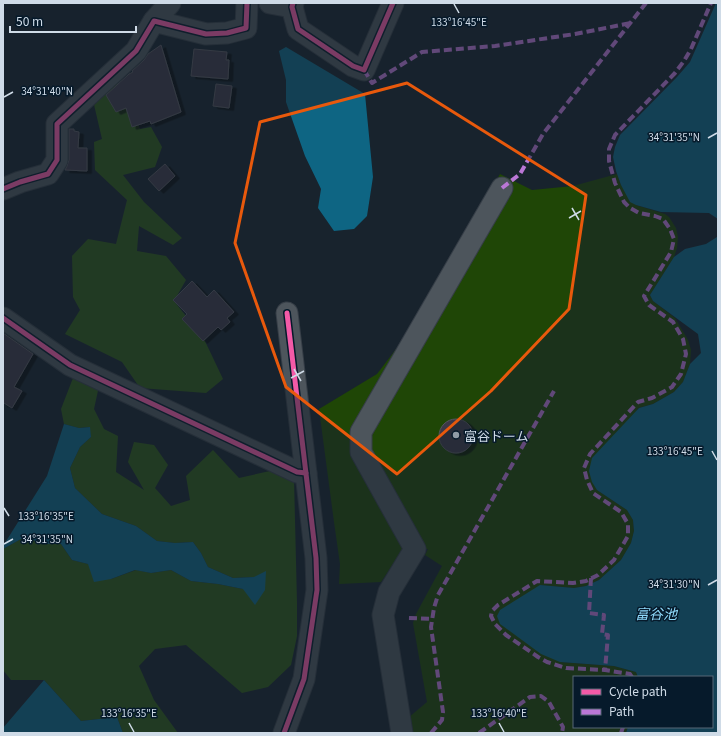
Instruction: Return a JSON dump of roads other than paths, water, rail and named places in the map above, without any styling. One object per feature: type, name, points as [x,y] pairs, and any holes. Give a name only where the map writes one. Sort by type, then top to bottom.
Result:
[{"type":"street","points":[[3,189],[20,182],[48,174],[57,160],[57,124],[136,51],[154,21],[170,3]]},
{"type":"street","points":[[154,21],[206,34],[227,33],[246,28],[247,3]]},
{"type":"street","points":[[270,3],[292,5],[298,29],[353,66],[364,70],[393,3]]},
{"type":"street","points":[[402,733],[383,615],[389,592],[415,549],[361,452],[361,432],[502,188]]},
{"type":"street","points":[[287,313],[316,558],[317,590],[304,679],[287,732]]},
{"type":"street","points":[[3,318],[70,365],[297,472],[306,473]]},
{"type":"water","points":[[716,3],[718,3],[718,219],[709,213],[661,212],[636,205],[630,202],[621,185],[613,157],[615,147],[620,135],[690,62]]},
{"type":"water","points":[[286,47],[365,94],[373,177],[367,216],[354,229],[334,231],[318,208],[321,189],[305,156],[286,102],[286,80],[279,51]]},
{"type":"water","name":"富谷池","points":[[718,231],[718,733],[626,733],[628,728],[713,728],[713,676],[638,676],[636,672],[614,666],[560,662],[541,654],[500,624],[497,616],[500,610],[540,585],[574,588],[586,586],[599,580],[621,560],[631,543],[634,531],[633,520],[627,510],[597,490],[592,482],[589,471],[592,458],[639,408],[653,404],[674,392],[683,382],[690,364],[701,353],[698,334],[653,301],[650,295],[674,257],[685,249],[706,244],[717,237]]},
{"type":"water","points":[[64,424],[79,428],[90,427],[91,437],[80,447],[70,468],[75,488],[102,514],[136,526],[157,541],[175,543],[193,542],[201,553],[208,567],[233,578],[254,577],[266,571],[265,590],[255,605],[243,589],[191,581],[171,570],[151,573],[135,570],[111,579],[94,582],[88,564],[72,560],[61,544],[40,544],[29,537],[21,539],[3,549],[3,546],[47,476]]},
{"type":"water","points":[[44,680],[81,721],[117,717],[123,733],[3,733],[3,728]]},
{"type":"place","name":"富谷ドーム","points":[[456,435]]}]
